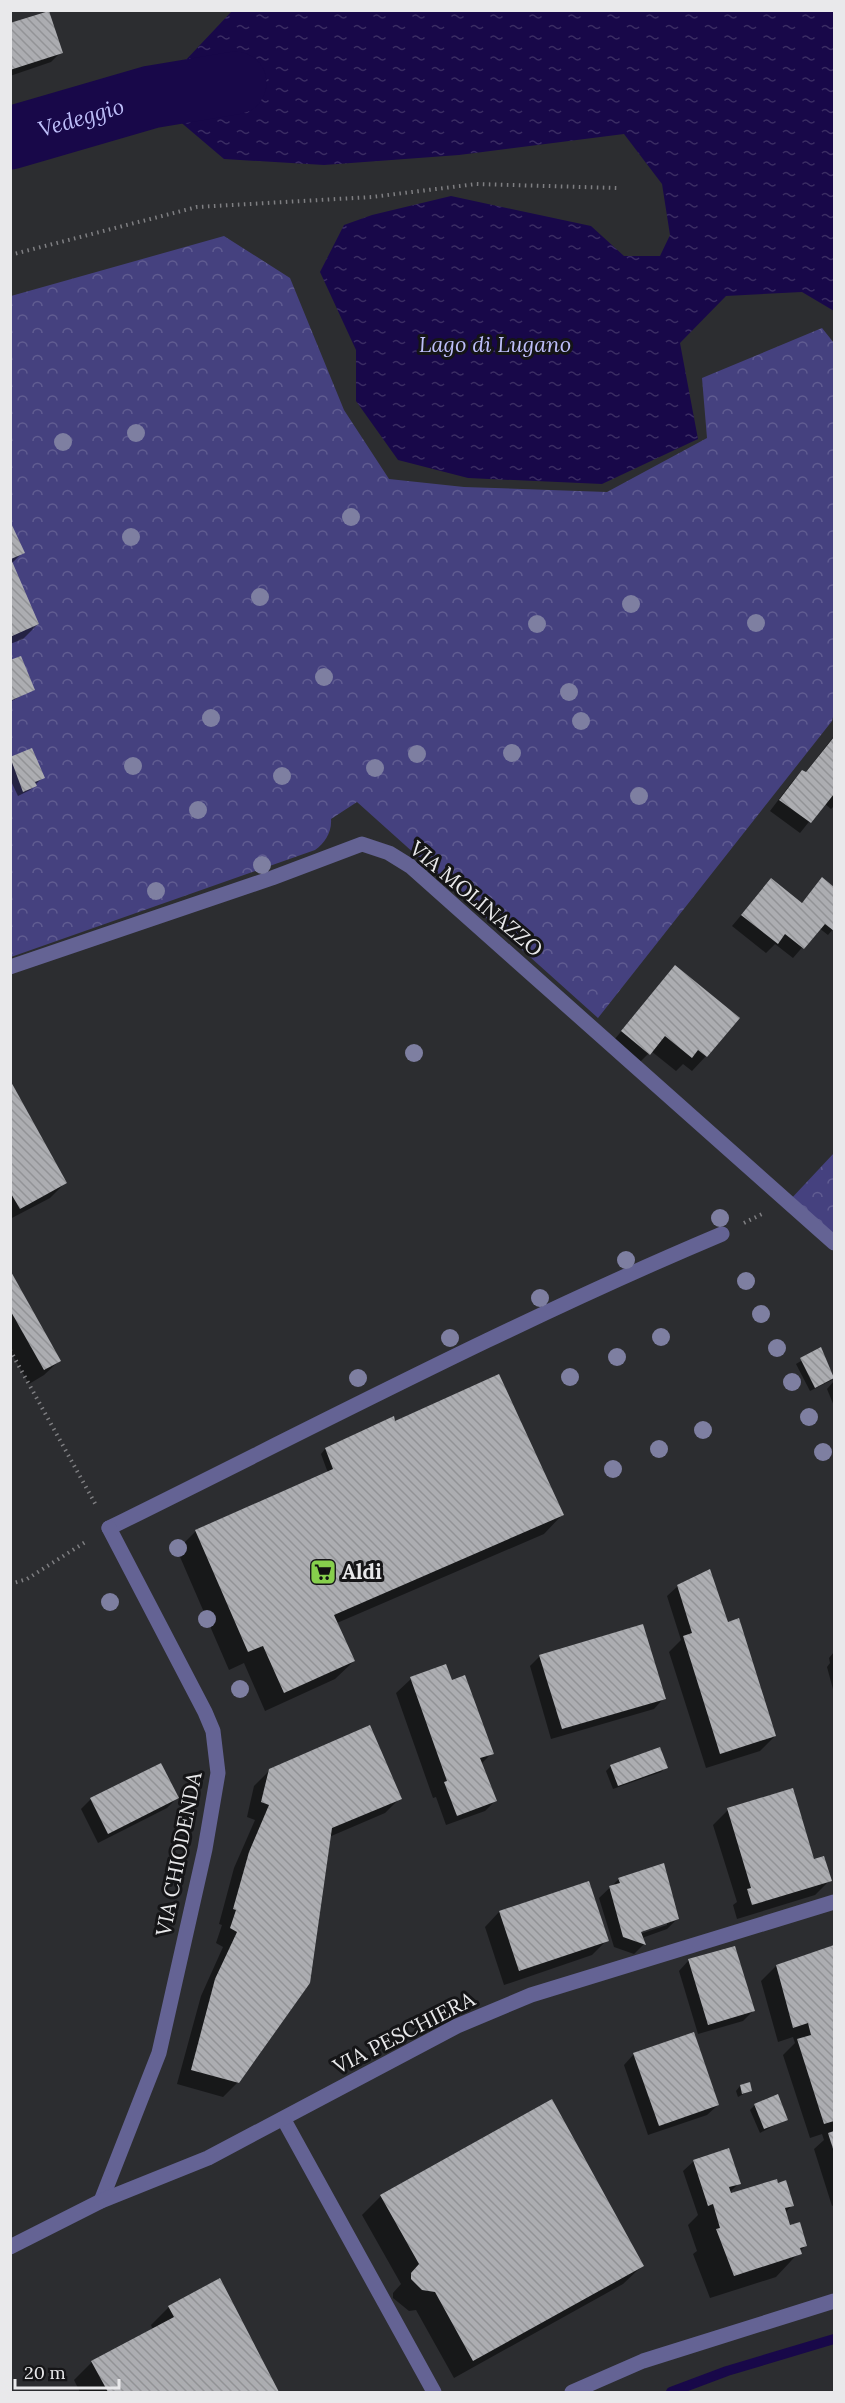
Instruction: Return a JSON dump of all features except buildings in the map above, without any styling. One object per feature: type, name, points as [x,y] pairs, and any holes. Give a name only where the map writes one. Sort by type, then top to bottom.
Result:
[{"type":"street","name":"VIA MOLINAZZO","points":[[10,967],[272,878],[362,844],[389,853],[410,866],[834,1243]]},
{"type":"street","points":[[109,1528],[498,1337],[722,1234]]},
{"type":"street","name":"VIA CHIODENDA","points":[[101,2201],[159,2053],[205,1849],[218,1773],[213,1731],[205,1712],[109,1528]]},
{"type":"street","name":"VIA PESCHIERA","points":[[10,2247],[101,2201],[207,2158],[284,2120],[457,2026],[531,1995],[834,1902]]},
{"type":"street","points":[[284,2120],[434,2392]]},
{"type":"street","points":[[572,2392],[644,2361],[834,2301]]},
{"type":"path","points":[[10,255],[197,207],[372,197],[476,184],[617,188]]},
{"type":"path","points":[[722,1234],[789,1201]]},
{"type":"path","points":[[10,1350],[109,1528],[27,1579],[10,1584]]},
{"type":"green space","points":[[224,236],[290,278],[344,410],[389,479],[464,487],[607,492],[707,438],[702,378],[822,328],[834,343],[834,713],[832,721],[598,1018],[357,802],[331,819],[327,837],[315,850],[11,957],[11,296]]},
{"type":"green space","points":[[834,1153],[834,1243],[789,1201]]},
{"type":"water","name":"Lago di Lugano","points":[[232,11],[834,11],[834,311],[802,292],[726,296],[680,343],[698,439],[602,484],[468,478],[398,460],[356,401],[356,350],[320,272],[344,225],[372,215],[451,196],[591,226],[624,256],[660,256],[670,235],[662,184],[624,134],[459,155],[324,165],[224,159],[151,97]]},
{"type":"waterway","name":"Vedeggio","points":[[10,138],[151,97],[235,83]]},
{"type":"waterway","points":[[671,2392],[727,2371],[834,2339]]},
{"type":"place","name":"Aldi","points":[[323,1572]]}]
